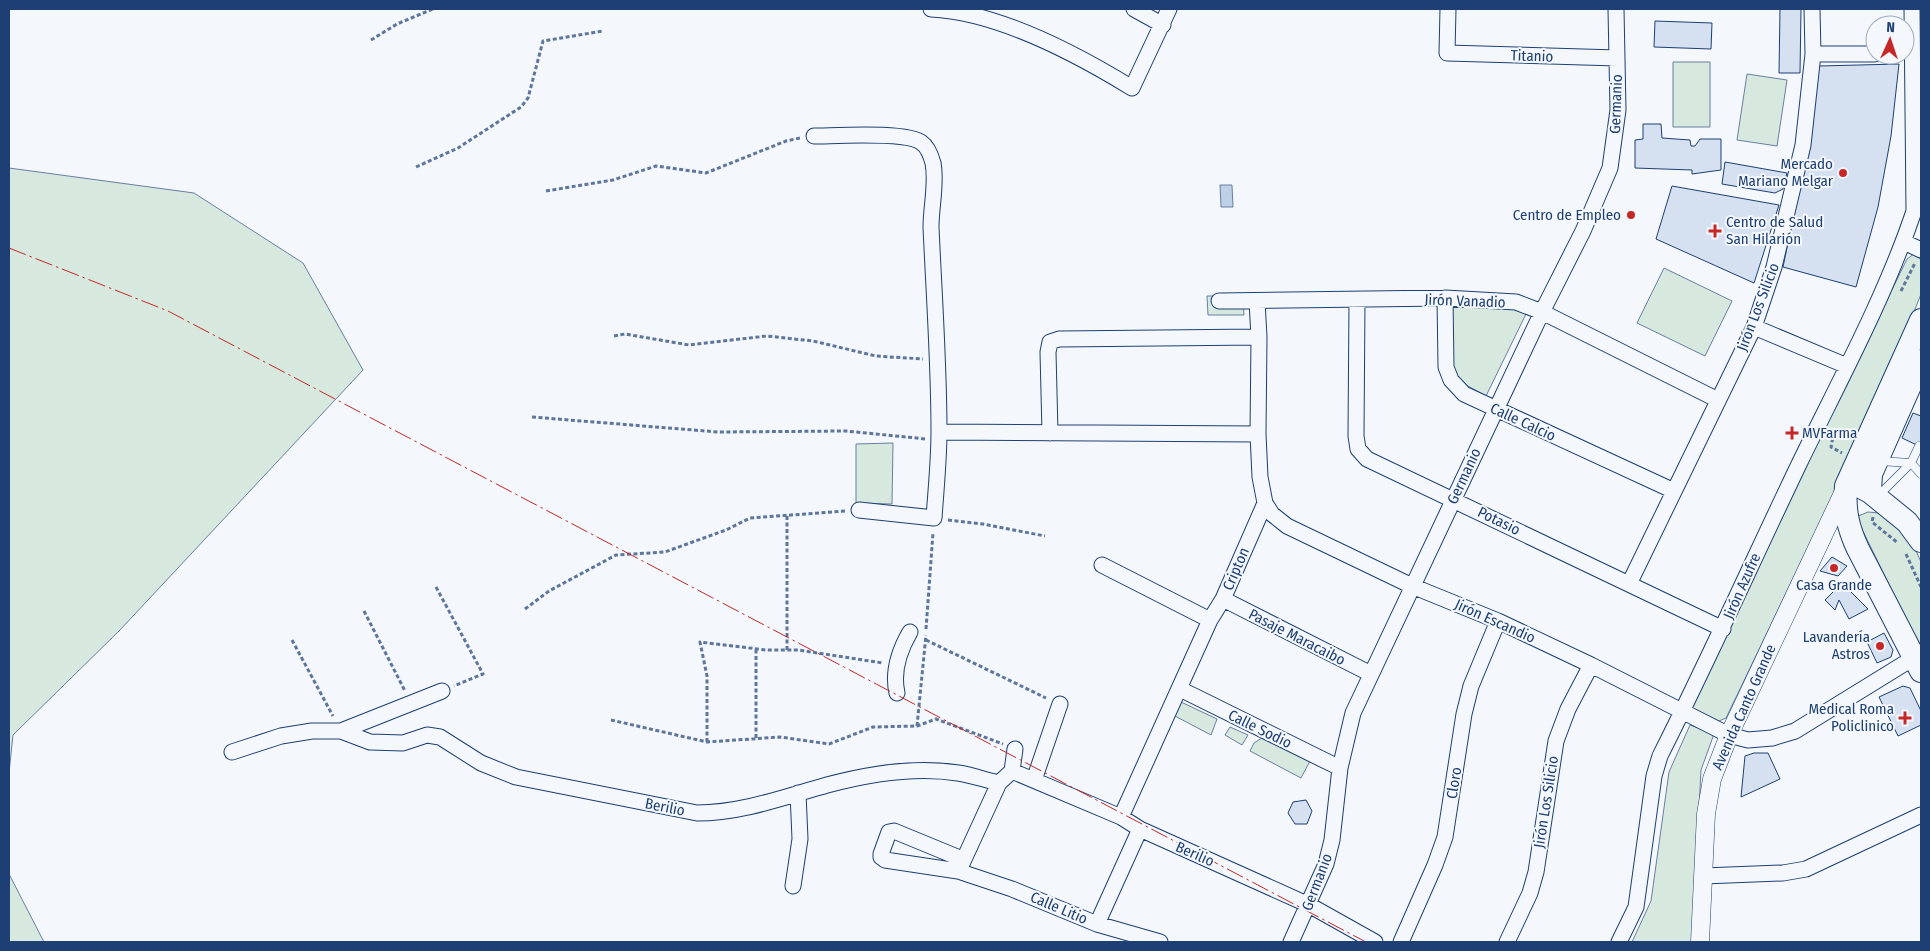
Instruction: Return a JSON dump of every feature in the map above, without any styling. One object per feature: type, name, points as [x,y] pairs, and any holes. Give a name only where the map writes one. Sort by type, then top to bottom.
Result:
[{"type":"main road","points":[[1918,664],[1851,535],[1844,506],[1846,486],[1921,320]]},
{"type":"main road","points":[[1874,501],[1871,474],[1920,369]]},
{"type":"main road","points":[[1846,486],[1860,486],[1874,501],[1907,522],[1921,539]]},
{"type":"street","points":[[931,9],[953,10],[983,17],[1065,50],[1132,88],[1169,9]]},
{"type":"street","points":[[1134,9],[1163,25]]},
{"type":"street","name":"Titanio","points":[[1448,9],[1447,53],[1617,58]]},
{"type":"street","name":"Germanio","points":[[1291,942],[1326,864],[1332,840],[1340,768],[1353,713],[1542,312],[1583,231],[1610,168],[1618,110],[1616,9]]},
{"type":"street","name":"Jirón Los Silicio","points":[[1629,584],[1754,327],[1784,231],[1803,145],[1812,54],[1812,9]]},
{"type":"street","points":[[1812,54],[1865,54]]},
{"type":"street","name":"Jirón Azufre","points":[[1619,942],[1636,907],[1654,776],[1660,756],[1723,629],[1772,520],[1847,366],[1918,211],[1910,65]]},
{"type":"street","points":[[814,136],[868,135],[914,139],[922,143],[929,152],[933,164],[931,225],[938,318],[936,360],[939,436],[934,518],[859,510]]},
{"type":"street","points":[[1904,242],[1919,253]]},
{"type":"street","name":"Jirón Vanadio","points":[[1219,301],[1445,298],[1516,302],[1542,312],[1718,400]]},
{"type":"street","name":"Calle Calcio","points":[[1445,298],[1446,367],[1451,380],[1464,394],[1674,490]]},
{"type":"street","name":"Potasio","points":[[1357,300],[1356,436],[1358,449],[1367,459],[1723,629]]},
{"type":"street","points":[[1257,301],[1259,337],[1258,434],[1260,477],[1265,503]]},
{"type":"street","points":[[1754,327],[1847,366]]},
{"type":"street","points":[[1050,434],[1048,352],[1050,342],[1060,339],[1259,337]]},
{"type":"street","points":[[939,436],[1258,434]]},
{"type":"street","name":"Avenida Canto Grande","points":[[1700,942],[1706,814],[1712,779],[1729,736],[1846,486]]},
{"type":"street","name":"Jirón Escandio","points":[[1265,503],[1272,514],[1287,526],[1412,586],[1498,621],[1591,665],[1729,736],[1748,740],[1772,738],[1795,731],[1918,664]]},
{"type":"street","name":"Cripton","points":[[1121,817],[1210,620],[1223,599],[1265,503]]},
{"type":"street","points":[[1102,565],[1210,620]]},
{"type":"street","name":"Pasaje Maracaibo","points":[[1223,599],[1371,674]]},
{"type":"street","name":"Cloro","points":[[1401,942],[1435,865],[1444,837],[1464,714],[1471,686],[1498,621]]},
{"type":"street","points":[[897,693],[894,681],[896,665],[910,632]]},
{"type":"street","name":"Jirón Los Silicio","points":[[1507,942],[1530,893],[1536,872],[1556,741],[1568,709],[1591,665]]},
{"type":"street","name":"Calle Sodio","points":[[1180,689],[1340,768]]},
{"type":"street","points":[[232,752],[281,736],[312,731],[340,731],[442,691]]},
{"type":"street","points":[[1034,780],[1060,704]]},
{"type":"street","name":"Berilio","points":[[340,731],[370,742],[403,743],[427,735],[440,737],[481,763],[516,777],[697,813],[718,813],[744,809],[861,776],[922,770],[958,773],[999,783]]},
{"type":"street","points":[[999,783],[1012,771],[1015,749]]},
{"type":"street","name":"Berilio","points":[[1012,771],[1121,817],[1140,829],[1309,905],[1375,942]]},
{"type":"street","name":"Calle Litio","points":[[999,783],[960,865],[1097,924],[1160,942]]},
{"type":"street","points":[[793,886],[800,839],[798,793]]},
{"type":"street","points":[[1703,876],[1783,873],[1806,869],[1921,815]]},
{"type":"street","points":[[1097,924],[1140,829]]},
{"type":"lane","points":[[1874,501],[1911,463],[1918,446]]},
{"type":"lane","points":[[1877,460],[1911,463],[1921,474]]},
{"type":"path","points":[[371,40],[396,24],[433,9]]},
{"type":"path","points":[[416,167],[458,148],[521,107],[528,98],[544,41],[603,31]]},
{"type":"path","points":[[546,192],[613,180],[656,166],[706,173],[786,141],[814,136]]},
{"type":"path","points":[[1897,299],[1919,253]]},
{"type":"path","points":[[614,336],[625,334],[689,344],[767,336],[813,341],[876,356],[936,360]]},
{"type":"path","points":[[532,417],[718,432],[846,431],[939,436]]},
{"type":"path","points":[[1835,430],[1831,438],[1832,449],[1850,456]]},
{"type":"path","points":[[1874,501],[1872,522],[1885,531],[1904,549],[1921,588]]},
{"type":"path","points":[[525,609],[549,591],[616,555],[665,552],[726,530],[750,518],[859,510]]},
{"type":"path","points":[[787,514],[787,650]]},
{"type":"path","points":[[917,726],[926,639],[934,518],[984,524],[1046,536]]},
{"type":"path","points":[[436,587],[483,674],[442,691]]},
{"type":"path","points":[[364,611],[411,702]]},
{"type":"path","points":[[910,632],[1060,704]]},
{"type":"path","points":[[292,640],[340,731]]},
{"type":"path","points":[[707,742],[708,676],[700,642],[756,649],[787,650],[896,665]]},
{"type":"path","points":[[756,649],[756,738]]},
{"type":"path","points":[[611,720],[707,742],[780,737],[829,744],[873,728],[917,726],[936,719],[1015,749]]},
{"type":"shaded area","points":[[1673,62],[1710,62],[1710,127],[1673,127]]},
{"type":"shaded area","points":[[1747,74],[1787,80],[1777,146],[1737,140]]},
{"type":"shaded area","points":[[9,168],[194,193],[303,263],[363,370],[119,631],[13,735],[9,773]]},
{"type":"shaded area","points":[[1915,253],[1921,260],[1921,294],[1879,400],[1726,718],[1719,721],[1692,708],[1689,702],[1907,259]]},
{"type":"shaded area","points":[[1664,268],[1732,301],[1705,356],[1637,323]]},
{"type":"shaded area","points":[[1447,295],[1516,302],[1526,314],[1486,396],[1459,381],[1452,371]]},
{"type":"shaded area","points":[[1207,296],[1243,296],[1244,315],[1208,315]]},
{"type":"shaded area","points":[[893,443],[892,504],[856,503],[856,444]]},
{"type":"shaded area","points":[[1868,512],[1879,513],[1895,522],[1913,544],[1921,562],[1921,650],[1856,517]]},
{"type":"shaded area","points":[[1181,702],[1217,719],[1211,735],[1175,716]]},
{"type":"shaded area","points":[[1690,725],[1714,734],[1701,770],[1692,942],[1632,942],[1651,901],[1669,772]]},
{"type":"shaded area","points":[[1230,727],[1248,735],[1242,745],[1225,735]]},
{"type":"shaded area","points":[[1262,738],[1310,761],[1301,778],[1250,751],[1254,743]]},
{"type":"shaded area","points":[[9,874],[44,942],[9,942]]},
{"type":"water","points":[[1220,185],[1232,185],[1233,207],[1221,207]]},
{"type":"building","points":[[1780,9],[1801,9],[1800,73],[1779,73]]},
{"type":"building","points":[[1655,21],[1712,23],[1711,49],[1654,47]]},
{"type":"building","name":"Mercado Mariano Melgar","points":[[1899,65],[1891,136],[1878,207],[1856,287],[1783,267],[1809,139],[1819,66]]},
{"type":"building","points":[[1643,124],[1661,124],[1662,138],[1690,140],[1691,146],[1695,146],[1700,139],[1721,139],[1721,170],[1692,174],[1692,170],[1635,168],[1635,140],[1643,139]]},
{"type":"building","points":[[1725,162],[1787,173],[1783,189],[1775,193],[1722,184]]},
{"type":"building","name":"Centro de Salud San Hilarión","points":[[1672,186],[1779,205],[1754,283],[1656,239]]},
{"type":"building","points":[[1913,413],[1921,416],[1921,447],[1902,438]]},
{"type":"building","name":"Casa Grande","points":[[1832,557],[1847,566],[1838,576],[1820,571]]},
{"type":"building","points":[[1842,583],[1868,609],[1849,619],[1839,600],[1835,610],[1825,600]]},
{"type":"building","name":"Lavandería Astros","points":[[1884,633],[1893,650],[1891,657],[1877,663],[1867,642]]},
{"type":"building","name":"Medical Roma Policlinico","points":[[1903,686],[1910,688],[1921,711],[1921,725],[1898,736],[1879,697]]},
{"type":"building","points":[[1754,753],[1768,753],[1780,779],[1741,797],[1745,756]]},
{"type":"building","points":[[1306,800],[1312,811],[1307,824],[1295,824],[1288,813],[1293,802]]},
{"type":"power","points":[[9,248],[168,311],[1366,942]]},
{"type":"place","name":"Mercado Mariano Melgar","points":[[1843,173]]},
{"type":"place","name":"Centro de Empleo","points":[[1631,215]]},
{"type":"place","name":"Centro de Salud San Hilarión","points":[[1715,231]]},
{"type":"place","name":"MVFarma","points":[[1792,433]]},
{"type":"place","name":"Casa Grande","points":[[1834,568]]},
{"type":"place","name":"Lavandería Astros","points":[[1880,646]]},
{"type":"place","name":"Medical Roma Policlinico","points":[[1905,718]]}]
